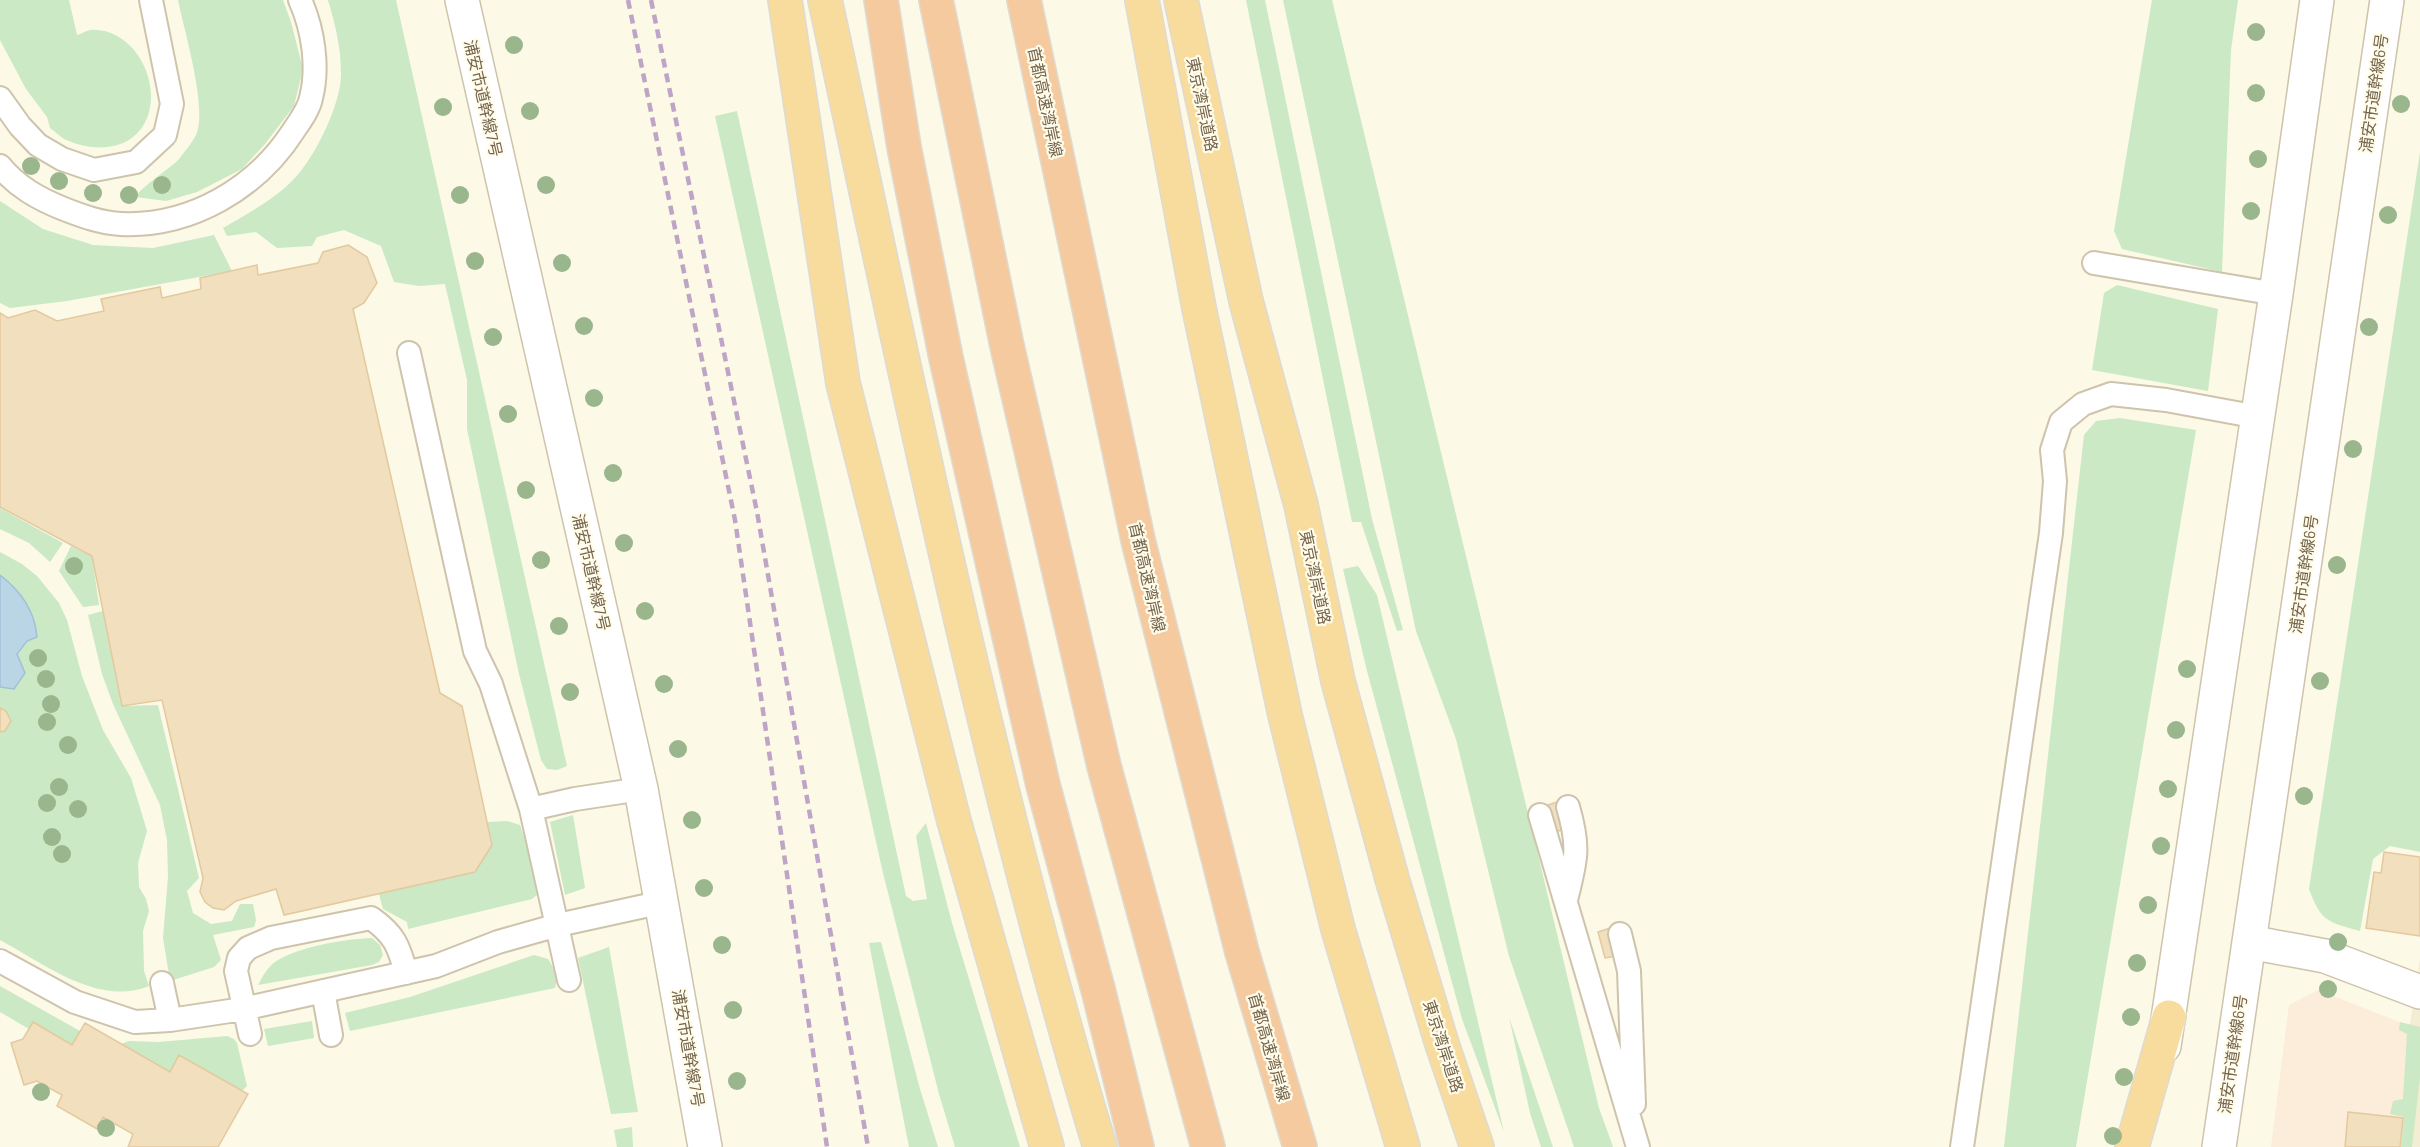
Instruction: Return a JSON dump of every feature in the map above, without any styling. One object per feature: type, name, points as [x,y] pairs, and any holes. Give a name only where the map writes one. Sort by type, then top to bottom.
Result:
[{"type":"highway","points":[[784,0],[843,383],[954,821],[1047,1147]]},
{"type":"highway","points":[[825,0],[896,328],[1005,802],[1058,1009],[1100,1147]]},
{"type":"highway","points":[[881,0],[904,147],[946,358],[1043,785],[1102,1005],[1137,1147]]},
{"type":"highway","points":[[936,0],[1006,346],[1104,766],[1208,1147]]},
{"type":"highway","name":"首都高速湾岸線","points":[[1024,0],[1138,540],[1242,952],[1300,1147]]},
{"type":"highway","points":[[1142,0],[1199,308],[1284,715],[1338,929],[1403,1147]]},
{"type":"highway","name":"東京湾岸道路","points":[[1181,0],[1246,301],[1301,505],[1338,681],[1393,882],[1442,1044],[1477,1147]]},
{"type":"highway","points":[[2132,1147],[2169,1017]]},
{"type":"street","name":"浦安市道幹線7号","points":[[462,0],[642,789],[705,1147]]},
{"type":"street","points":[[2149,1147],[2258,417],[2317,0]]},
{"type":"street","name":"浦安市道幹線6号","points":[[2218,1147],[2386,0]]},
{"type":"street","points":[[2249,942],[2325,956],[2420,992]]},
{"type":"lane","points":[[0,98],[20,126],[38,145],[62,159],[94,170],[136,162],[165,135],[172,104],[151,0]]},
{"type":"lane","points":[[0,166],[29,193],[92,219],[121,224],[149,222],[177,216],[206,207],[231,195],[255,176],[282,149],[311,100],[315,73],[312,43],[306,14],[300,0]]},
{"type":"lane","points":[[2094,263],[2276,294]]},
{"type":"lane","points":[[409,353],[475,651],[491,684],[531,809],[569,980]]},
{"type":"lane","points":[[1962,1147],[2051,533],[2055,481],[2052,450],[2061,422],[2083,404],[2111,394],[2166,400],[2258,417]]},
{"type":"lane","points":[[531,809],[575,799],[642,789]]},
{"type":"lane","points":[[1565,901],[1576,857],[1574,829],[1568,807]]},
{"type":"lane","points":[[1540,815],[1637,1144]]},
{"type":"lane","points":[[0,961],[75,1002],[135,1022],[170,1020],[243,1009],[436,966],[498,942],[558,925],[663,902]]},
{"type":"lane","points":[[250,1034],[236,971],[239,958],[248,948],[271,938],[371,918],[388,930],[400,949],[406,972]]},
{"type":"lane","points":[[1620,934],[1629,970],[1637,1144]]},
{"type":"lane","points":[[1592,941],[1613,1017],[1637,1144]]},
{"type":"lane","points":[[162,983],[170,1020]]},
{"type":"lane","points":[[323,991],[331,1035]]},
{"type":"shaded area","points":[[2420,959],[2420,1147],[2391,1147]]},
{"type":"shaded area","points":[[2318,990],[2417,1029],[2404,1147],[2271,1147],[2289,1005]]},
{"type":"green space","points":[[0,0],[69,0],[77,35],[90,30],[105,31],[118,36],[129,45],[139,56],[146,69],[150,84],[149,112],[144,124],[136,134],[116,145],[93,147],[66,140],[50,128],[47,117],[26,89],[0,40]]},
{"type":"green space","points":[[178,0],[283,0],[303,69],[294,106],[265,144],[242,169],[197,192],[166,201],[136,197],[180,158],[196,135],[199,123],[197,89]]},
{"type":"green space","points":[[328,0],[396,0],[567,766],[557,770],[547,769],[541,760],[519,674],[467,429],[467,380],[445,284],[419,286],[394,282],[381,246],[344,230],[317,237],[312,246],[277,248],[256,232],[227,236],[223,228],[268,201],[292,181],[317,146],[332,115],[341,73],[337,36]]},
{"type":"green space","points":[[1246,0],[1265,0],[1372,519],[1403,630],[1397,631],[1361,522],[1352,522]]},
{"type":"green space","points":[[1283,0],[1332,0],[1599,1108],[1613,1147],[1574,1147],[1509,956],[1456,739],[1416,631]]},
{"type":"green space","points":[[2152,0],[2238,0],[2231,50],[2222,272],[2122,249],[2114,231]]},
{"type":"green space","points":[[737,111],[906,896],[913,901],[927,899],[916,836],[926,823],[952,923],[1020,1147],[955,1147],[939,1094],[883,873],[715,116]]},
{"type":"green space","points":[[2420,152],[2420,852],[2390,846],[2373,859],[2360,931],[2327,919],[2313,900],[2309,889]]},
{"type":"green space","points":[[0,201],[43,229],[93,245],[153,248],[214,235],[232,271],[67,301],[10,308],[0,303]]},
{"type":"green space","points":[[2117,285],[2218,309],[2208,391],[2092,370],[2104,293]]},
{"type":"green space","points":[[2120,418],[2196,430],[2076,1147],[2004,1147],[2084,435],[2096,421]]},
{"type":"green space","points":[[0,508],[63,543],[50,562],[29,543],[0,529]]},
{"type":"green space","points":[[71,546],[92,556],[99,605],[83,607],[59,571]]},
{"type":"green space","points":[[0,552],[22,564],[37,576],[59,603],[67,620],[82,676],[103,730],[131,778],[147,831],[138,863],[139,887],[146,899],[149,911],[143,931],[144,971],[149,986],[130,991],[110,991],[91,987],[72,980],[0,940],[0,687],[4,686],[19,664],[17,654],[27,641],[37,637],[30,610],[14,588],[0,575]]},
{"type":"green space","points":[[1358,566],[1377,595],[1504,1132],[1462,1019],[1367,671],[1343,569]]},
{"type":"green space","points":[[103,611],[122,706],[158,705],[199,878],[187,891],[193,913],[211,924],[232,921],[240,904],[253,904],[256,920],[254,927],[213,935],[221,960],[214,967],[170,981],[163,938],[168,877],[167,840],[160,805],[113,704],[102,674],[88,615]]},
{"type":"green space","points":[[573,815],[585,888],[565,895],[550,822]]},
{"type":"green space","points":[[507,821],[520,825],[540,884],[539,893],[532,899],[408,929],[407,922],[383,909],[379,894],[475,872],[492,845],[487,822]]},
{"type":"green space","points":[[372,938],[380,945],[383,955],[379,962],[372,965],[258,985],[265,972],[275,962],[296,952],[349,940]]},
{"type":"green space","points":[[881,942],[920,1089],[938,1147],[909,1147],[869,943]]},
{"type":"green space","points":[[609,947],[638,1112],[611,1114],[578,958]]},
{"type":"green space","points":[[534,955],[548,959],[550,962],[556,976],[555,988],[350,1031],[345,1013],[410,997]]},
{"type":"green space","points":[[0,986],[80,1031],[72,1045],[33,1023],[29,1029],[0,1012]]},
{"type":"green space","points":[[1509,1017],[1553,1147],[1541,1147],[1530,1113]]},
{"type":"green space","points":[[312,1021],[314,1038],[268,1046],[264,1029]]},
{"type":"green space","points":[[2400,1022],[2420,1027],[2420,1077],[2412,1147],[2401,1147],[2404,1117],[2390,1114],[2393,1101],[2403,1099],[2407,1034],[2399,1030]]},
{"type":"green space","points":[[227,1036],[237,1043],[247,1086],[242,1091],[180,1055],[170,1072],[121,1044],[129,1041],[159,1042]]},
{"type":"green space","points":[[632,1127],[633,1147],[617,1147],[614,1130]]},
{"type":"water","points":[[0,575],[26,602],[36,628],[37,637],[27,641],[17,654],[25,673],[14,689],[0,687]]},
{"type":"building","points":[[348,245],[367,257],[377,283],[364,303],[353,309],[440,693],[462,706],[492,845],[475,872],[284,915],[276,889],[236,901],[224,910],[213,908],[205,902],[200,892],[203,878],[162,700],[122,706],[92,556],[0,507],[0,313],[8,318],[35,310],[57,321],[104,311],[101,299],[160,287],[162,298],[201,289],[200,278],[257,265],[258,275],[318,263],[323,252]]},
{"type":"building","points":[[0,708],[6,711],[11,721],[5,731],[0,732]]},
{"type":"building","points":[[1557,802],[1564,830],[1552,832],[1545,806]]},
{"type":"building","points":[[2384,852],[2420,857],[2420,936],[2366,928],[2374,872],[2381,873]]},
{"type":"building","points":[[1610,928],[1617,956],[1605,958],[1598,932]]},
{"type":"building","points":[[33,1022],[72,1045],[85,1023],[170,1072],[179,1055],[248,1094],[218,1147],[128,1147],[133,1134],[103,1117],[97,1129],[57,1106],[62,1095],[37,1081],[24,1085],[11,1043],[23,1039]]},
{"type":"building","points":[[2348,1112],[2403,1118],[2400,1147],[2345,1147]]},
{"type":"railway","points":[[628,0],[735,520],[827,1147]]},
{"type":"railway","points":[[651,0],[757,512],[868,1147]]}]
